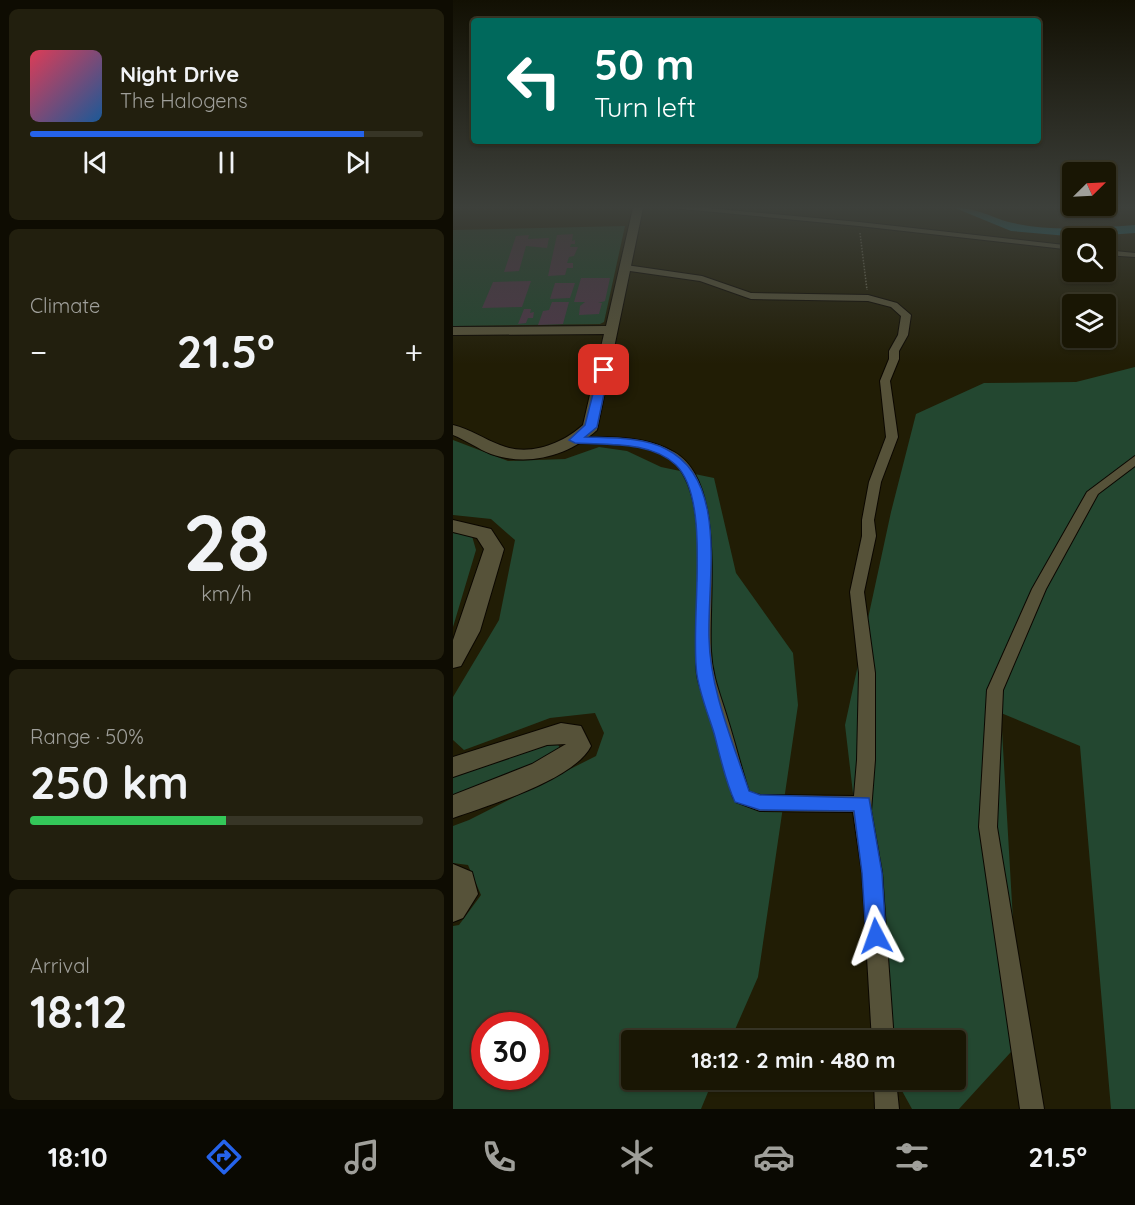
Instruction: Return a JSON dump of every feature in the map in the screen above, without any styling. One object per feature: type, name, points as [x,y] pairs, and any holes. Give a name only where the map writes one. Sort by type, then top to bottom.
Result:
[{"type":"main road","points":[[453,430],[513,454],[545,452],[575,440],[591,427],[627,260]]},
{"type":"main road","points":[[453,331],[612,330]]},
{"type":"main road","points":[[453,526],[488,534],[494,549],[469,632],[453,660]]},
{"type":"main road","points":[[453,767],[470,765],[553,733],[573,733],[579,746],[575,752],[559,763],[453,807]]},
{"type":"main road","points":[[453,876],[462,881],[464,894],[453,908]]},
{"type":"street","points":[[625,268],[702,279],[751,296],[868,298],[902,310],[906,322],[885,381],[891,436],[875,482],[868,520],[869,536],[857,592],[867,673],[866,760],[862,804],[872,873],[882,1030]]},
{"type":"street","points":[[575,440],[629,443],[661,450],[681,463],[698,491],[705,565],[701,637],[705,677],[742,797],[760,802],[862,804]]},
{"type":"street","points":[[1032,1109],[988,827],[995,690],[1039,589],[1093,492],[1135,460]]},
{"type":"street","points":[[886,1090],[887,1109]]},
{"type":"path","points":[[863,260],[868,298]]},
{"type":"green space","points":[[453,260],[618,260],[604,322],[600,324],[453,326]]},
{"type":"green space","points":[[1135,367],[1135,1109],[1111,1109],[1080,746],[1001,713],[1020,1042],[959,1109],[912,1109],[902,1090],[966,1090],[966,1030],[881,1030],[845,725],[891,512],[916,414],[984,383],[1076,382]]},
{"type":"green space","points":[[453,440],[508,461],[565,459],[599,447],[627,451],[661,467],[714,478],[736,573],[793,653],[798,705],[758,977],[735,1030],[621,1030],[621,1090],[709,1090],[701,1109],[453,1109],[453,926],[459,925],[481,895],[468,865],[453,863],[453,826],[596,756],[604,733],[595,713],[550,718],[464,750],[453,740],[453,697],[499,620],[515,540],[491,519],[453,515]]},
{"type":"green space","points":[[453,533],[472,536],[476,550],[453,627]]},
{"type":"green space","points":[[544,744],[558,744],[560,749],[545,761],[453,797],[453,774]]},
{"type":"building","points":[[508,260],[522,260],[519,271],[504,272]]},
{"type":"building","points":[[552,260],[568,260],[567,263],[573,263],[573,268],[567,268],[565,275],[548,276]]},
{"type":"building","points":[[581,278],[610,278],[605,301],[598,303],[602,303],[599,314],[579,315],[580,306],[585,302],[574,302]]},
{"type":"building","points":[[531,281],[522,307],[482,308],[493,282]]},
{"type":"building","points":[[555,283],[575,283],[570,298],[550,299]]},
{"type":"building","points":[[552,302],[569,302],[563,324],[538,325],[543,311],[549,310]]},
{"type":"building","points":[[524,309],[531,309],[530,313],[534,312],[533,318],[528,318],[526,323],[518,324]]},
{"type":"route","points":[[604,370],[591,427],[575,440],[629,443],[661,450],[681,463],[698,491],[703,528],[702,556],[705,565],[701,637],[705,677],[742,797],[760,802],[862,804],[872,873],[876,936]]}]
